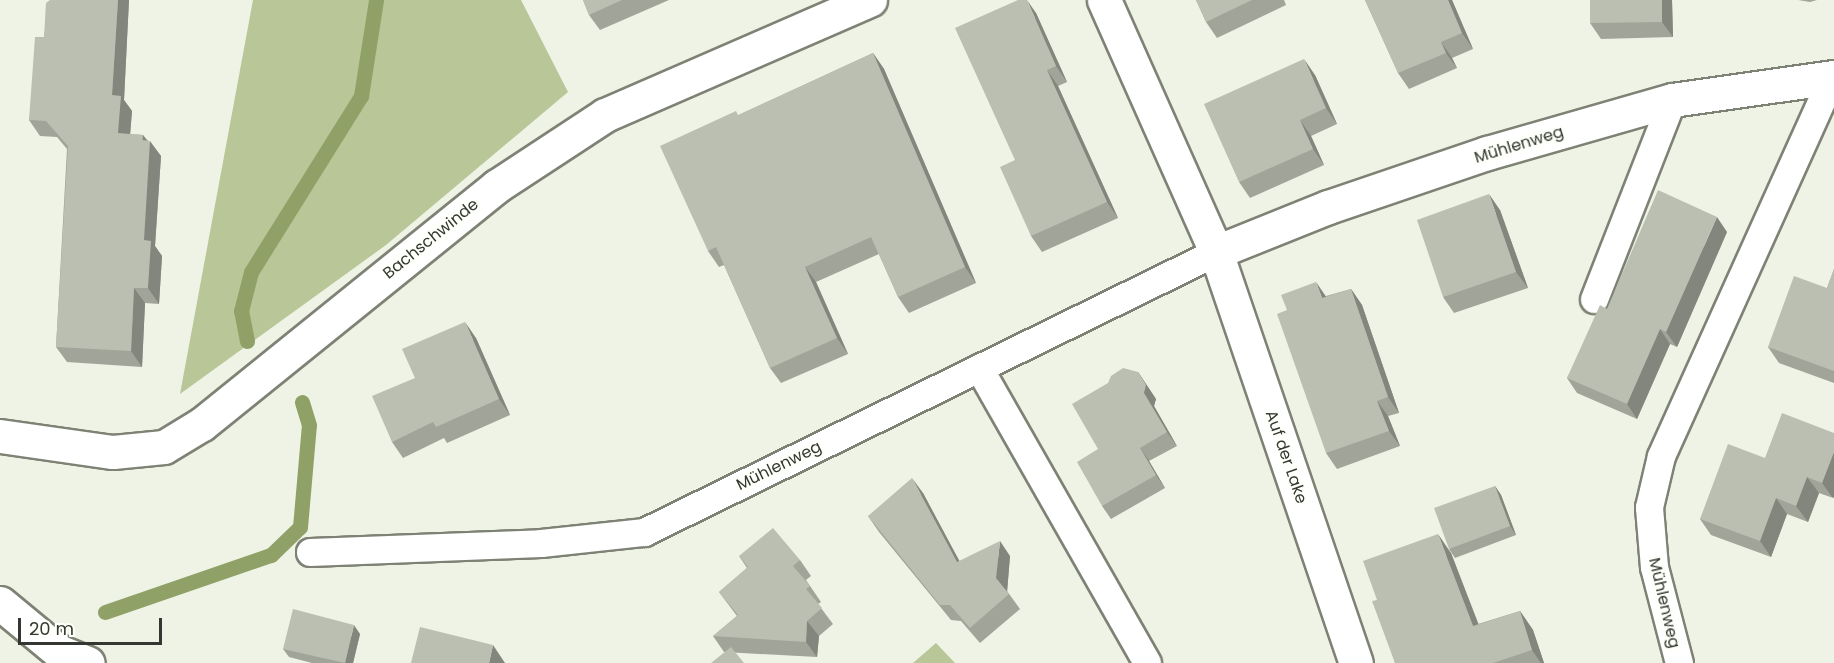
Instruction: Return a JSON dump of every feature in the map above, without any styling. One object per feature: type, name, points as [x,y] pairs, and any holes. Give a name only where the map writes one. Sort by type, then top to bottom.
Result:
[{"type":"street","name":"Bachschwinde","points":[[0,436],[113,452],[164,447],[202,424],[497,186],[605,115],[870,0]]},
{"type":"street","points":[[1104,0],[1216,252]]},
{"type":"street","name":"Mühlenweg","points":[[1216,252],[1328,207],[1487,153],[1671,100],[1833,77]]},
{"type":"street","name":"Auf der Lake","points":[[1216,252],[1356,663]]},
{"type":"street","points":[[0,603],[58,651],[88,663]]},
{"type":"lane","name":"Mühlenweg","points":[[1678,663],[1653,557],[1649,507],[1660,456],[1833,77]]},
{"type":"lane","points":[[1594,299],[1671,100]]},
{"type":"lane","name":"Mühlenweg","points":[[310,552],[541,543],[644,532],[1216,252]]},
{"type":"lane","points":[[979,368],[1147,663]]},
{"type":"green space","points":[[253,0],[521,0],[568,92],[386,245],[180,394]]},
{"type":"green space","points":[[936,643],[955,663],[913,663]]},
{"type":"building","points":[[50,0],[118,0],[112,95],[121,96],[118,133],[143,135],[142,140],[150,141],[144,240],[151,241],[148,288],[134,288],[131,351],[56,347],[68,146],[46,121],[29,120],[35,37],[44,37],[46,3]]},
{"type":"building","points":[[583,0],[622,0],[589,15]]},
{"type":"building","points":[[1018,0],[1027,0],[1056,66],[1047,70],[1107,202],[1031,236],[1000,167],[1015,160],[955,28]]},
{"type":"building","points":[[1196,0],[1252,0],[1206,22]]},
{"type":"building","points":[[1365,0],[1448,0],[1462,33],[1441,42],[1446,53],[1398,73]]},
{"type":"building","points":[[1590,0],[1662,0],[1662,22],[1590,23]]},
{"type":"building","points":[[873,53],[965,267],[898,297],[871,237],[805,267],[837,338],[770,368],[716,247],[708,251],[660,146],[736,111],[738,115]]},
{"type":"building","points":[[1304,59],[1326,108],[1300,120],[1313,149],[1239,182],[1204,104]]},
{"type":"building","points":[[1658,190],[1717,217],[1666,332],[1660,329],[1627,404],[1567,378],[1600,305],[1607,309]]},
{"type":"building","points":[[1489,194],[1516,272],[1443,297],[1417,220]]},
{"type":"building","points":[[1834,269],[1834,371],[1768,347],[1794,276],[1827,288]]},
{"type":"building","points":[[1316,282],[1322,298],[1351,289],[1388,397],[1377,401],[1389,431],[1326,453],[1277,314],[1287,310],[1281,295]]},
{"type":"building","points":[[465,322],[499,399],[436,427],[433,422],[392,442],[372,396],[415,378],[402,349]]},
{"type":"building","points":[[1123,368],[1138,372],[1146,385],[1144,393],[1167,432],[1140,448],[1156,475],[1102,506],[1077,462],[1098,449],[1072,404],[1108,383],[1111,376]]},
{"type":"building","points":[[1782,413],[1834,433],[1834,452],[1822,483],[1807,477],[1796,506],[1776,498],[1760,541],[1700,519],[1728,444],[1765,458]]},
{"type":"building","points":[[912,478],[957,562],[1000,541],[996,578],[1009,594],[970,628],[950,605],[940,605],[868,516]]},
{"type":"building","points":[[1495,486],[1510,526],[1449,549],[1434,508]]},
{"type":"building","points":[[773,528],[800,560],[793,566],[810,586],[806,589],[822,608],[807,621],[806,642],[713,636],[738,615],[719,592],[748,567],[739,556]]},
{"type":"building","points":[[1438,534],[1473,626],[1520,611],[1532,650],[1493,663],[1395,663],[1372,601],[1377,600],[1363,561]]},
{"type":"building","points":[[293,609],[354,625],[345,663],[283,649]]},
{"type":"building","points":[[420,627],[493,645],[489,663],[411,663]]},
{"type":"building","points":[[731,647],[744,663],[711,663]]},
{"type":"waterway","points":[[247,341],[241,311],[251,272],[361,96],[376,0]]},
{"type":"waterway","points":[[105,612],[271,555],[300,527],[309,425],[302,402]]}]
